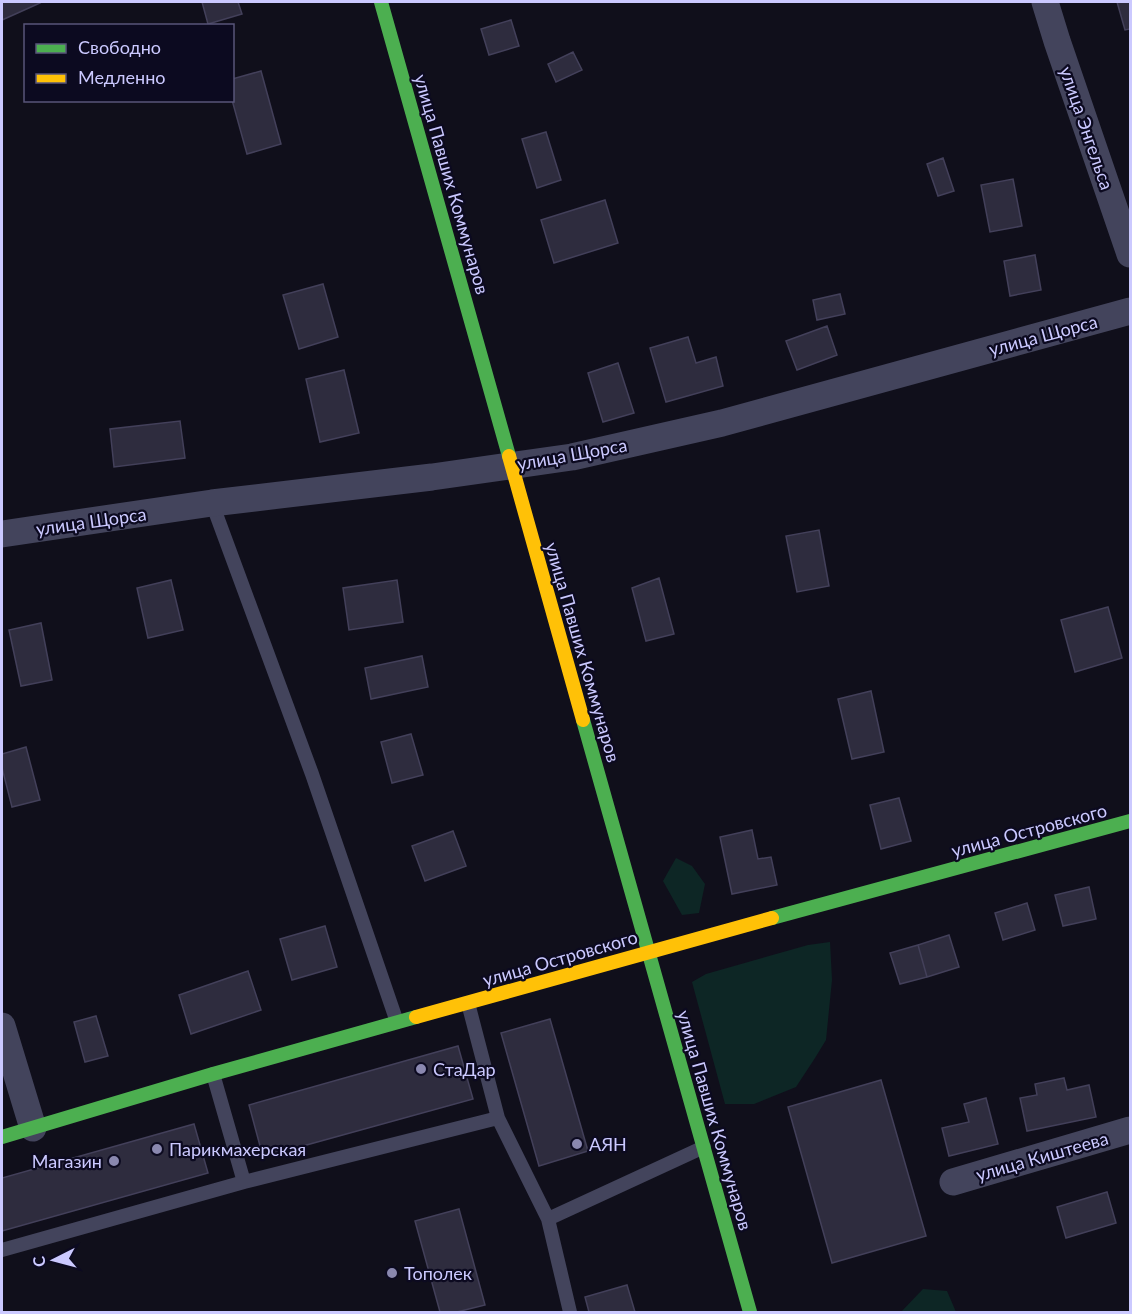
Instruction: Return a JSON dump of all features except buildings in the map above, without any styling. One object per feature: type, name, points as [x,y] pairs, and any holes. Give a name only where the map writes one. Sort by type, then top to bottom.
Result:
[{"type":"street","name":"улица Павших Коммунаров","points":[[381,2],[750,1312]]},
{"type":"street","name":"улица Энгельса","points":[[1045,2],[1056,41],[1131,254]]},
{"type":"street","name":"улица Щорса","points":[[2,534],[212,503],[432,477],[572,457],[722,423],[1131,311]]},
{"type":"street","name":"улица Островского","points":[[2,1137],[213,1074],[648,951],[1131,821]]},
{"type":"street","points":[[2,1026],[33,1128]]},
{"type":"street","name":"улица Киштеева","points":[[953,1182],[1131,1131]]},
{"type":"lane","points":[[212,503],[312,774],[397,1022]]},
{"type":"lane","points":[[468,1003],[498,1118],[548,1220],[570,1312]]},
{"type":"lane","points":[[213,1074],[244,1182]]},
{"type":"lane","points":[[2,1250],[244,1182],[498,1118]]},
{"type":"lane","points":[[548,1220],[705,1147]]},
{"type":"green space","points":[[676,858],[692,866],[705,884],[699,913],[682,915],[663,881]]},
{"type":"green space","points":[[830,942],[832,980],[826,1040],[815,1058],[796,1087],[754,1104],[725,1104],[692,982],[706,974],[808,945]]},
{"type":"green space","points":[[923,1289],[947,1291],[956,1312],[901,1312]]},
{"type":"traffic: fast","points":[[381,2],[509,456]]},
{"type":"traffic: fast","points":[[583,720],[750,1312]]},
{"type":"traffic: fast","points":[[772,918],[1130,821]]},
{"type":"traffic: fast","points":[[2,1137],[416,1017]]},
{"type":"traffic: slow","points":[[509,456],[583,720]]},
{"type":"traffic: slow","points":[[416,1017],[772,918]]},
{"type":"place","name":"СтаДар","points":[[421,1069]]},
{"type":"place","name":"АЯН","points":[[577,1144]]},
{"type":"place","name":"Парикмахерская","points":[[157,1149]]},
{"type":"place","name":"Магазин","points":[[114,1161]]},
{"type":"place","name":"Тополек","points":[[392,1273]]}]
